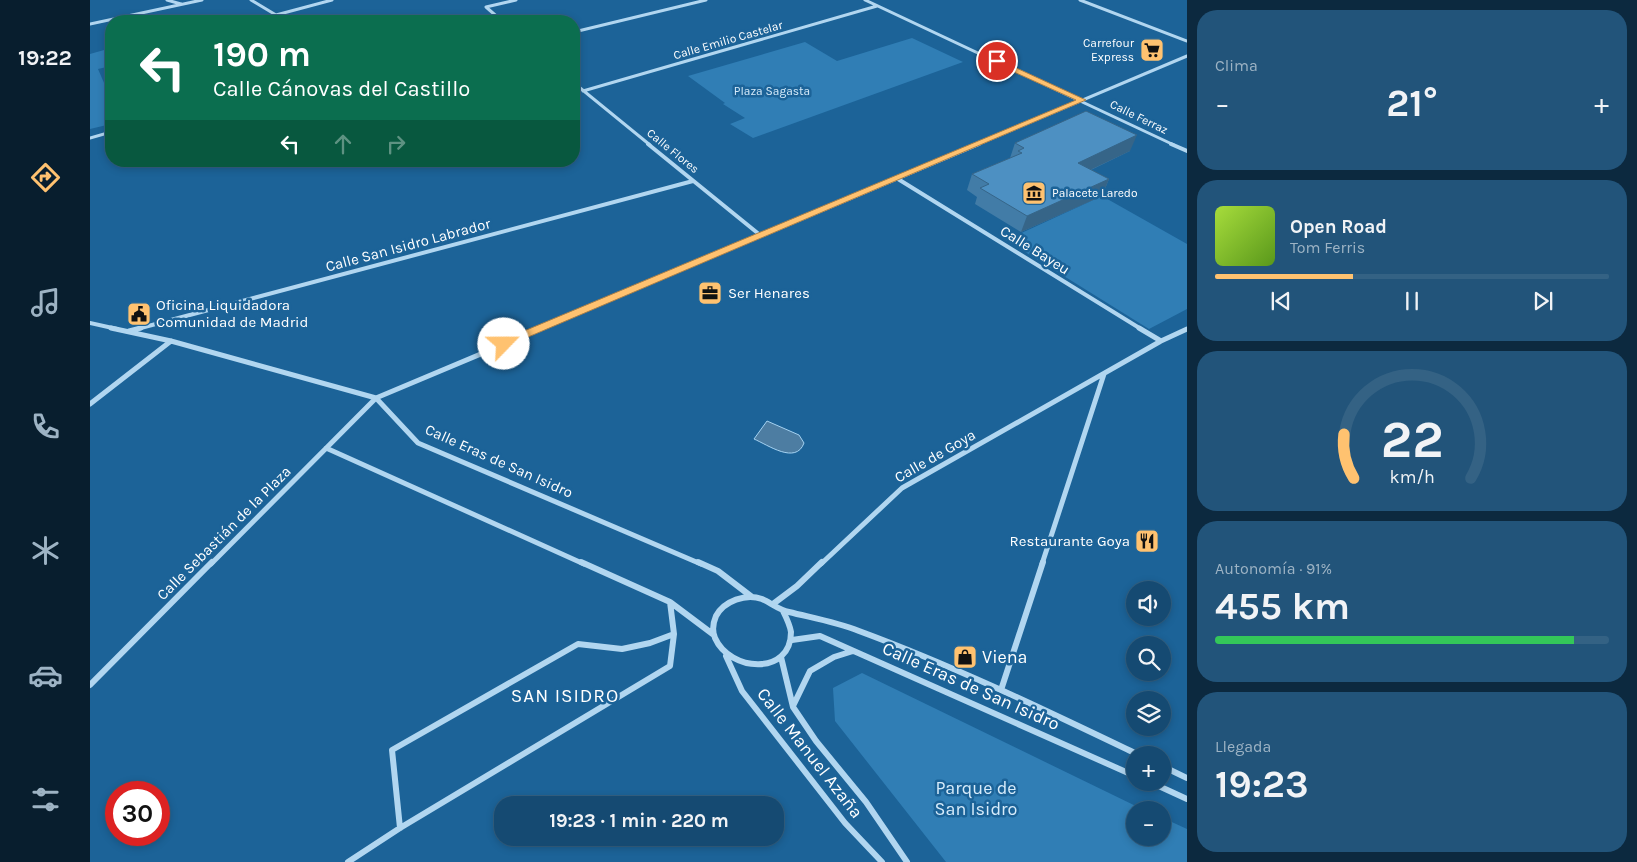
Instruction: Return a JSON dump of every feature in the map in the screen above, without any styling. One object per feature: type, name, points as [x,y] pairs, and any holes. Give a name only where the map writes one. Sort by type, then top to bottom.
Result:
[{"type":"street","points":[[167,0],[184,5]]},
{"type":"street","points":[[135,15],[202,0]]},
{"type":"street","points":[[251,0],[276,15],[332,0]]},
{"type":"street","points":[[495,15],[486,7],[516,0]]},
{"type":"street","points":[[580,31],[706,0]]},
{"type":"street","name":"Calle Ferraz","points":[[865,0],[1082,100],[1187,151]]},
{"type":"street","points":[[1080,0],[1187,41]]},
{"type":"street","name":"Calle Emilio Castelar","points":[[583,90],[877,6]]},
{"type":"street","points":[[90,24],[105,21]]},
{"type":"street","points":[[90,323],[172,342],[376,398],[1187,56]]},
{"type":"street","name":"Calle Flores","points":[[580,88],[760,235]]},
{"type":"street","points":[[90,138],[105,134]]},
{"type":"street","name":"Calle Bayeu","points":[[898,178],[1161,341]]},
{"type":"street","name":"Calle San Isidro Labrador","points":[[128,331],[693,181]]},
{"type":"street","name":"Calle de Goya","points":[[773,604],[797,586],[902,488],[1161,341],[1187,329]]},
{"type":"street","points":[[90,404],[172,342]]},
{"type":"street","points":[[1001,690],[1104,374]]},
{"type":"street","name":"Calle Sebastián de la Plaza","points":[[90,685],[376,398]]},
{"type":"street","name":"Calle Eras de San Isidro","points":[[376,398],[418,443],[718,571],[752,597]]},
{"type":"street","points":[[326,448],[670,602],[714,635]]},
{"type":"street","points":[[752,597],[773,604],[783,611],[792,630],[792,640],[788,650],[771,663],[760,665],[747,665],[726,654],[718,645],[714,635],[716,616],[722,607],[740,598],[752,597]]},
{"type":"street","points":[[348,862],[400,828],[670,666],[674,634],[670,602]]},
{"type":"street","name":"Calle Eras de San Isidro","points":[[783,611],[821,618],[859,630],[1001,690],[1126,749]]},
{"type":"street","points":[[400,828],[392,750],[578,644],[622,649],[650,643],[674,634]]},
{"type":"street","name":"Calle Eras de San Isidro","points":[[792,640],[820,636],[1126,772]]},
{"type":"street","name":"Calle Manuel Azaña","points":[[793,707],[810,671],[834,657],[854,651]]},
{"type":"street","name":"Calle Manuel Azaña","points":[[726,654],[742,691],[845,823],[882,862]]},
{"type":"street","name":"Calle Manuel Azaña","points":[[781,657],[793,707],[816,741],[866,802],[907,862]]},
{"type":"street","points":[[1171,770],[1187,778]]},
{"type":"street","points":[[1170,791],[1187,799]]},
{"type":"green space","name":"Plaza Sagasta","points":[[912,38],[963,62],[753,138],[730,124],[745,118],[723,104],[725,103],[688,76],[805,42],[837,61]]},
{"type":"green space","points":[[105,50],[105,67],[98,69],[105,85],[105,125],[90,129],[90,54]]},
{"type":"green space","points":[[1102,196],[1187,244],[1187,309],[1149,329],[1006,240]]},
{"type":"green space","name":"Parque de San Isidro","points":[[862,673],[1126,801],[1126,846],[1171,846],[1171,822],[1187,829],[1187,862],[946,862],[835,721],[833,688]]},
{"type":"shaded area","points":[[767,421],[799,435],[804,443],[800,449],[795,452],[781,452],[754,439]]},
{"type":"building","points":[[1086,111],[1137,135],[1078,163],[1109,179],[1027,216],[980,188],[989,184],[972,174],[1022,153],[1018,151],[1024,148],[1015,143]]},
{"type":"place","name":"Carrefour Express","points":[[1152,50]]},
{"type":"place","name":"Palacete Laredo","points":[[1034,193]]},
{"type":"place","name":"Ser Henares","points":[[710,293]]},
{"type":"place","name":"Oficina Liquidadora Comunidad de Madrid","points":[[139,314]]},
{"type":"place","name":"Restaurante Goya","points":[[1147,541]]},
{"type":"place","name":"Viena","points":[[965,657]]},
{"type":"district","name":"SAN ISIDRO","points":[[565,695]]},
{"type":"route","points":[[504,344],[1082,100],[997,61]]}]
